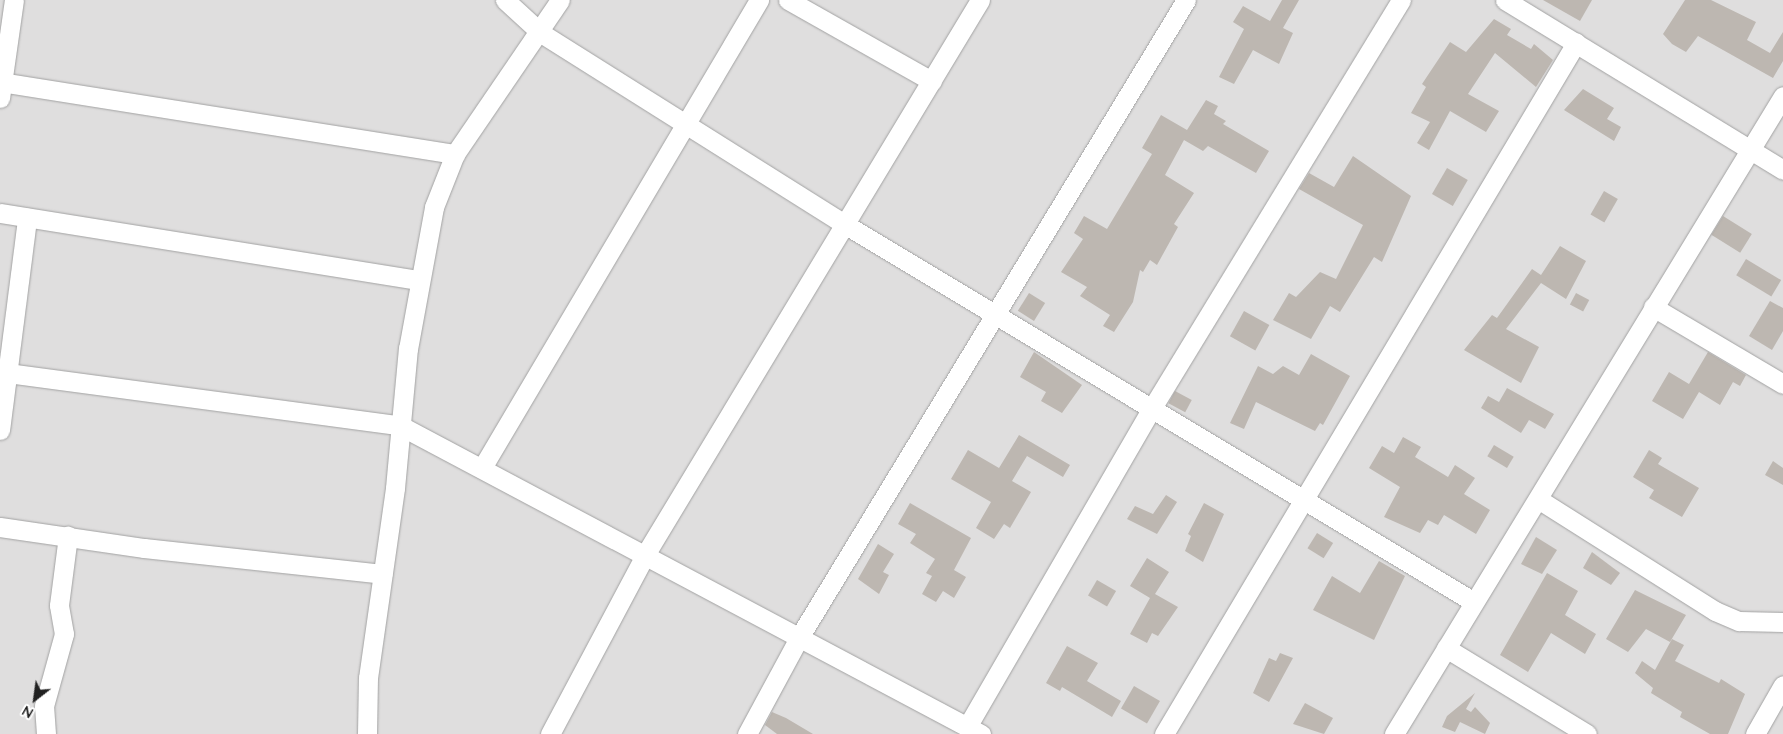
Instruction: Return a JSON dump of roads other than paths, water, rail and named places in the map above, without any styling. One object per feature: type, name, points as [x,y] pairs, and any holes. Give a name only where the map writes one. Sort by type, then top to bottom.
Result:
[{"type":"street","points":[[14,0],[1,88],[455,154]]},
{"type":"street","points":[[505,0],[540,33],[846,225],[1474,602]]},
{"type":"street","points":[[367,734],[368,678],[383,574],[399,425],[420,280],[434,208],[455,154],[540,33],[560,0]]},
{"type":"street","points":[[482,468],[684,122],[759,0]]},
{"type":"street","points":[[788,0],[932,82]]},
{"type":"street","points":[[550,734],[645,554],[846,225],[980,0]]},
{"type":"street","points":[[747,734],[800,636],[996,316],[1186,0]]},
{"type":"street","points":[[1505,0],[1783,170]]},
{"type":"street","points":[[4,372],[399,425],[800,636],[961,729],[1398,1]]},
{"type":"street","points":[[1164,734],[1306,502],[1576,43]]},
{"type":"street","points":[[1394,734],[1783,96]]},
{"type":"street","points":[[0,213],[420,280]]},
{"type":"street","points":[[0,430],[4,372],[27,218]]},
{"type":"street","points":[[1653,307],[1783,384]]},
{"type":"street","points":[[1538,499],[1716,611],[1739,621],[1783,622]]},
{"type":"street","points":[[0,527],[383,574]]},
{"type":"street","points":[[46,734],[44,706],[64,634],[59,605],[68,536]]},
{"type":"street","points":[[1446,648],[1587,734]]},
{"type":"street","points":[[1756,734],[1783,685]]}]
